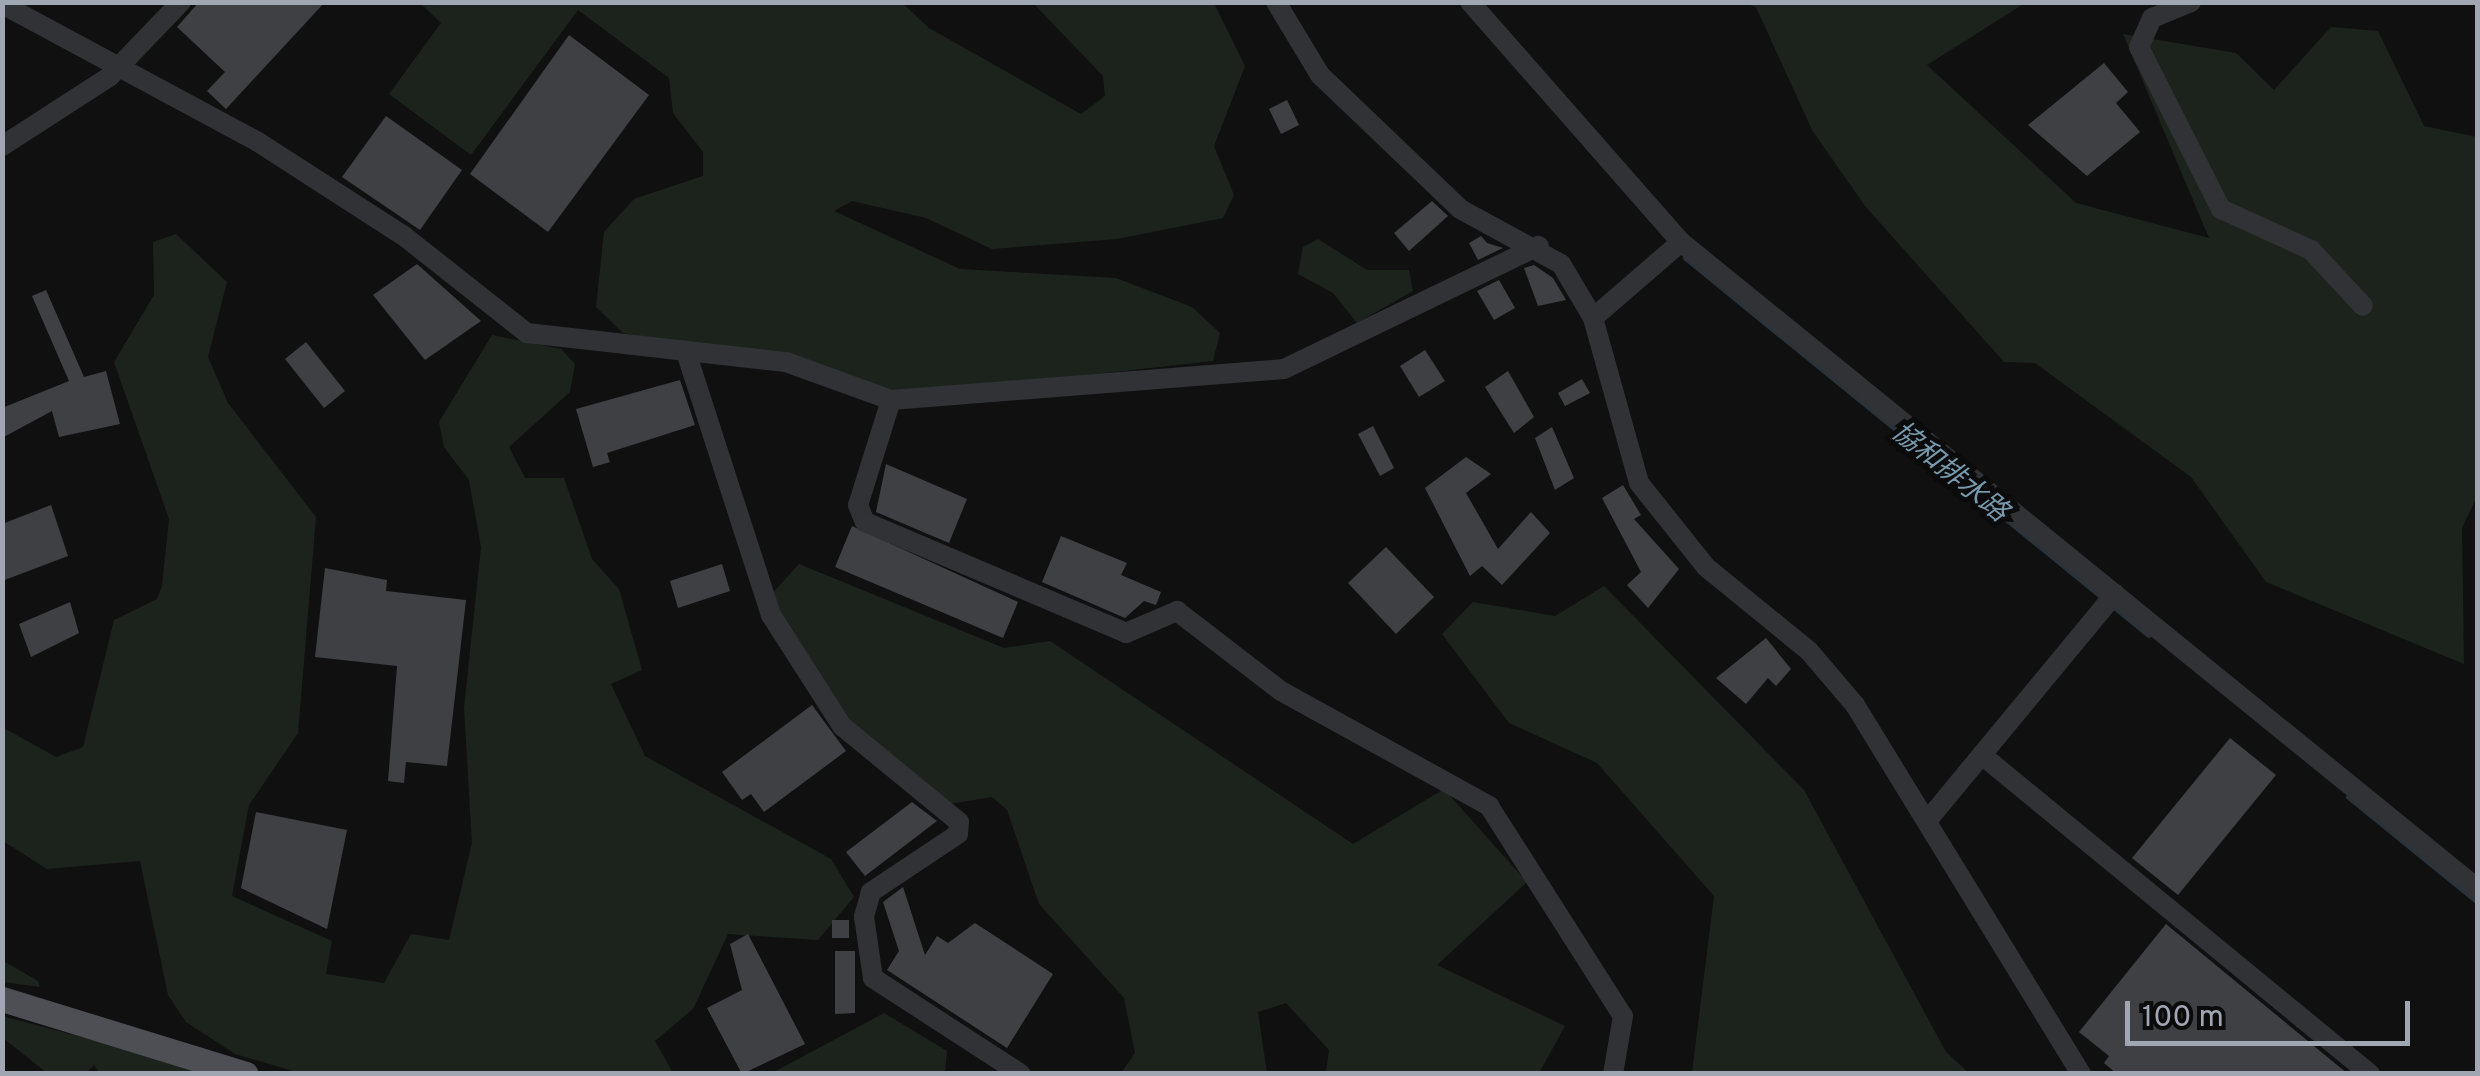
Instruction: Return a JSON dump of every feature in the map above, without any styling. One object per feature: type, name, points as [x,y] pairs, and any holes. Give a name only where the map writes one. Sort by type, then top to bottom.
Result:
[{"type":"main road","points":[[2,999],[246,1074]]},
{"type":"street","points":[[2,146],[116,69],[182,2]]},
{"type":"street","points":[[1276,2],[1320,75],[1460,209],[1539,246],[1593,318],[1639,482],[1706,568],[1810,651],[1927,820],[2081,1074]]},
{"type":"street","points":[[1470,2],[1676,248],[2109,601],[2478,889]]},
{"type":"street","points":[[2190,2],[2152,18],[2139,48],[2221,209],[2311,250],[2364,306]]},
{"type":"street","points":[[2,4],[116,69],[235,128],[383,221],[527,333],[786,362],[891,400],[1284,368],[1539,246]]},
{"type":"street","points":[[1593,318],[1676,248]]},
{"type":"street","points":[[686,352],[771,615],[842,726],[959,822],[958,834],[870,892],[864,917],[873,978],[1020,1074]]},
{"type":"street","points":[[891,400],[858,505],[865,522],[1126,633],[1177,611],[1282,691],[1489,806],[1624,1016],[1613,1074]]},
{"type":"street","points":[[1927,820],[2109,601]]},
{"type":"street","points":[[1983,756],[2370,1074]]},
{"type":"shaded area","points":[[901,2],[929,28],[1081,114],[1105,96],[1103,76],[1033,3],[1214,3],[1245,66],[1214,146],[1234,195],[1223,218],[1117,239],[992,249],[926,218],[852,201],[834,211],[960,269],[1116,278],[1192,307],[1220,333],[1213,361],[908,395],[623,333],[596,307],[604,232],[634,199],[703,176],[703,152],[673,113],[669,78],[578,10],[471,155],[389,94],[441,23],[420,3]]},
{"type":"shaded area","points":[[1744,3],[2025,3],[1927,65],[2076,203],[2209,238],[2123,34],[2236,53],[2274,90],[2331,27],[2378,31],[2424,126],[2477,137],[2478,494],[2462,528],[2464,664],[2266,582],[2191,477],[2035,363],[2004,362],[1865,206],[1812,130],[1756,7]]},
{"type":"shaded area","points":[[176,234],[227,282],[208,357],[228,403],[316,517],[298,733],[249,805],[232,896],[332,941],[326,974],[384,983],[411,934],[449,940],[472,843],[464,708],[481,547],[469,480],[444,447],[439,422],[492,335],[561,349],[575,364],[570,392],[509,447],[525,478],[564,478],[592,559],[619,589],[642,670],[611,684],[645,756],[831,859],[854,897],[818,940],[728,934],[693,1009],[655,1041],[673,1073],[300,1073],[235,1054],[186,1022],[168,995],[140,861],[47,869],[3,841],[2,727],[56,757],[83,747],[114,620],[157,599],[162,586],[169,519],[114,362],[154,295],[153,242]]},
{"type":"shaded area","points":[[1318,239],[1367,270],[1409,270],[1413,291],[1357,323],[1333,293],[1298,274],[1303,247]]},
{"type":"shaded area","points":[[799,564],[1004,648],[1050,641],[1353,844],[1444,789],[1527,882],[1437,965],[1565,1026],[1539,1073],[1326,1073],[1329,1050],[1286,1003],[1258,1012],[1267,1073],[1121,1073],[1135,1053],[1124,998],[1039,904],[1007,810],[992,797],[950,804],[860,735],[769,597]]},
{"type":"shaded area","points":[[1604,586],[1804,790],[1946,1052],[1969,1073],[1692,1073],[1714,896],[1597,763],[1509,723],[1442,634],[1473,602],[1555,616]]},
{"type":"shaded area","points":[[2,960],[38,981],[40,987],[3,982]]},
{"type":"shaded area","points":[[884,1013],[947,1051],[945,1073],[772,1073]]},
{"type":"shaded area","points":[[2,1016],[202,1073],[100,1073],[94,1065],[86,1073],[47,1073],[3,1038]]},
{"type":"building","points":[[199,2],[325,2],[226,109],[207,91],[225,72],[177,27]]},
{"type":"building","points":[[569,35],[649,95],[548,232],[470,174]]},
{"type":"building","points":[[2104,63],[2128,92],[2116,103],[2140,132],[2087,176],[2028,125]]},
{"type":"building","points":[[1287,100],[1299,125],[1281,134],[1269,109]]},
{"type":"building","points":[[386,116],[462,170],[420,230],[342,177]]},
{"type":"building","points":[[1432,201],[1448,216],[1409,251],[1394,233]]},
{"type":"building","points":[[1481,236],[1487,243],[1503,248],[1478,260],[1469,243]]},
{"type":"building","points":[[417,264],[481,321],[425,360],[373,295]]},
{"type":"building","points":[[1534,265],[1553,278],[1566,300],[1538,306],[1524,268]]},
{"type":"building","points":[[1499,280],[1515,308],[1494,320],[1477,291]]},
{"type":"building","points":[[46,290],[84,377],[106,371],[120,424],[59,437],[52,411],[2,438],[2,408],[69,381],[32,296]]},
{"type":"building","points":[[306,342],[345,391],[324,408],[285,359]]},
{"type":"building","points":[[1425,350],[1445,381],[1419,397],[1400,366]]},
{"type":"building","points":[[1508,371],[1534,417],[1514,433],[1485,387]]},
{"type":"building","points":[[1582,379],[1590,393],[1565,406],[1558,393]]},
{"type":"building","points":[[680,380],[695,425],[607,453],[610,462],[593,467],[576,409]]},
{"type":"building","points":[[1373,426],[1394,468],[1380,476],[1358,434]]},
{"type":"building","points":[[1552,427],[1574,478],[1555,490],[1535,438]]},
{"type":"building","points":[[1466,457],[1491,474],[1466,493],[1498,549],[1531,512],[1550,533],[1502,585],[1482,566],[1470,576],[1425,488]]},
{"type":"building","points":[[886,464],[967,499],[949,543],[876,512]]},
{"type":"building","points":[[1623,485],[1641,515],[1634,519],[1679,569],[1648,608],[1627,585],[1641,572],[1602,498]]},
{"type":"building","points":[[51,505],[68,556],[2,581],[2,524]]},
{"type":"building","points":[[852,526],[1018,602],[1003,638],[835,567]]},
{"type":"building","points":[[1061,536],[1127,563],[1121,575],[1161,592],[1156,605],[1144,601],[1125,618],[1042,582]]},
{"type":"building","points":[[1386,547],[1434,597],[1396,634],[1348,583]]},
{"type":"building","points":[[722,564],[730,591],[678,608],[670,581]]},
{"type":"building","points":[[325,568],[387,580],[386,591],[466,600],[447,766],[406,762],[404,783],[388,781],[397,666],[315,657]]},
{"type":"building","points":[[70,602],[79,633],[31,657],[19,624]]},
{"type":"building","points":[[1766,638],[1791,669],[1776,686],[1768,678],[1746,704],[1716,678]]},
{"type":"building","points":[[812,705],[846,751],[764,812],[751,794],[742,800],[722,772]]},
{"type":"building","points":[[2230,738],[2276,775],[2178,895],[2132,858]]},
{"type":"building","points":[[912,802],[937,821],[865,876],[846,852]]},
{"type":"building","points":[[256,812],[347,830],[327,929],[241,888]]},
{"type":"building","points":[[903,887],[925,955],[937,936],[948,943],[975,923],[1053,974],[1007,1048],[887,970],[899,951],[883,902]]},
{"type":"building","points":[[832,920],[849,920],[849,938],[832,938]]},
{"type":"building","points":[[2166,924],[2348,1074],[2117,1074],[2104,1063],[2109,1056],[2079,1032]]},
{"type":"building","points":[[748,934],[805,1044],[742,1074],[707,1008],[742,990],[730,944]]},
{"type":"building","points":[[835,951],[855,951],[855,1013],[835,1014]]},
{"type":"waterway","name":"協和排水路","points":[[1686,258],[2149,635]]},
{"type":"waterway","name":"協和排水路","points":[[2349,797],[2478,902]]}]
